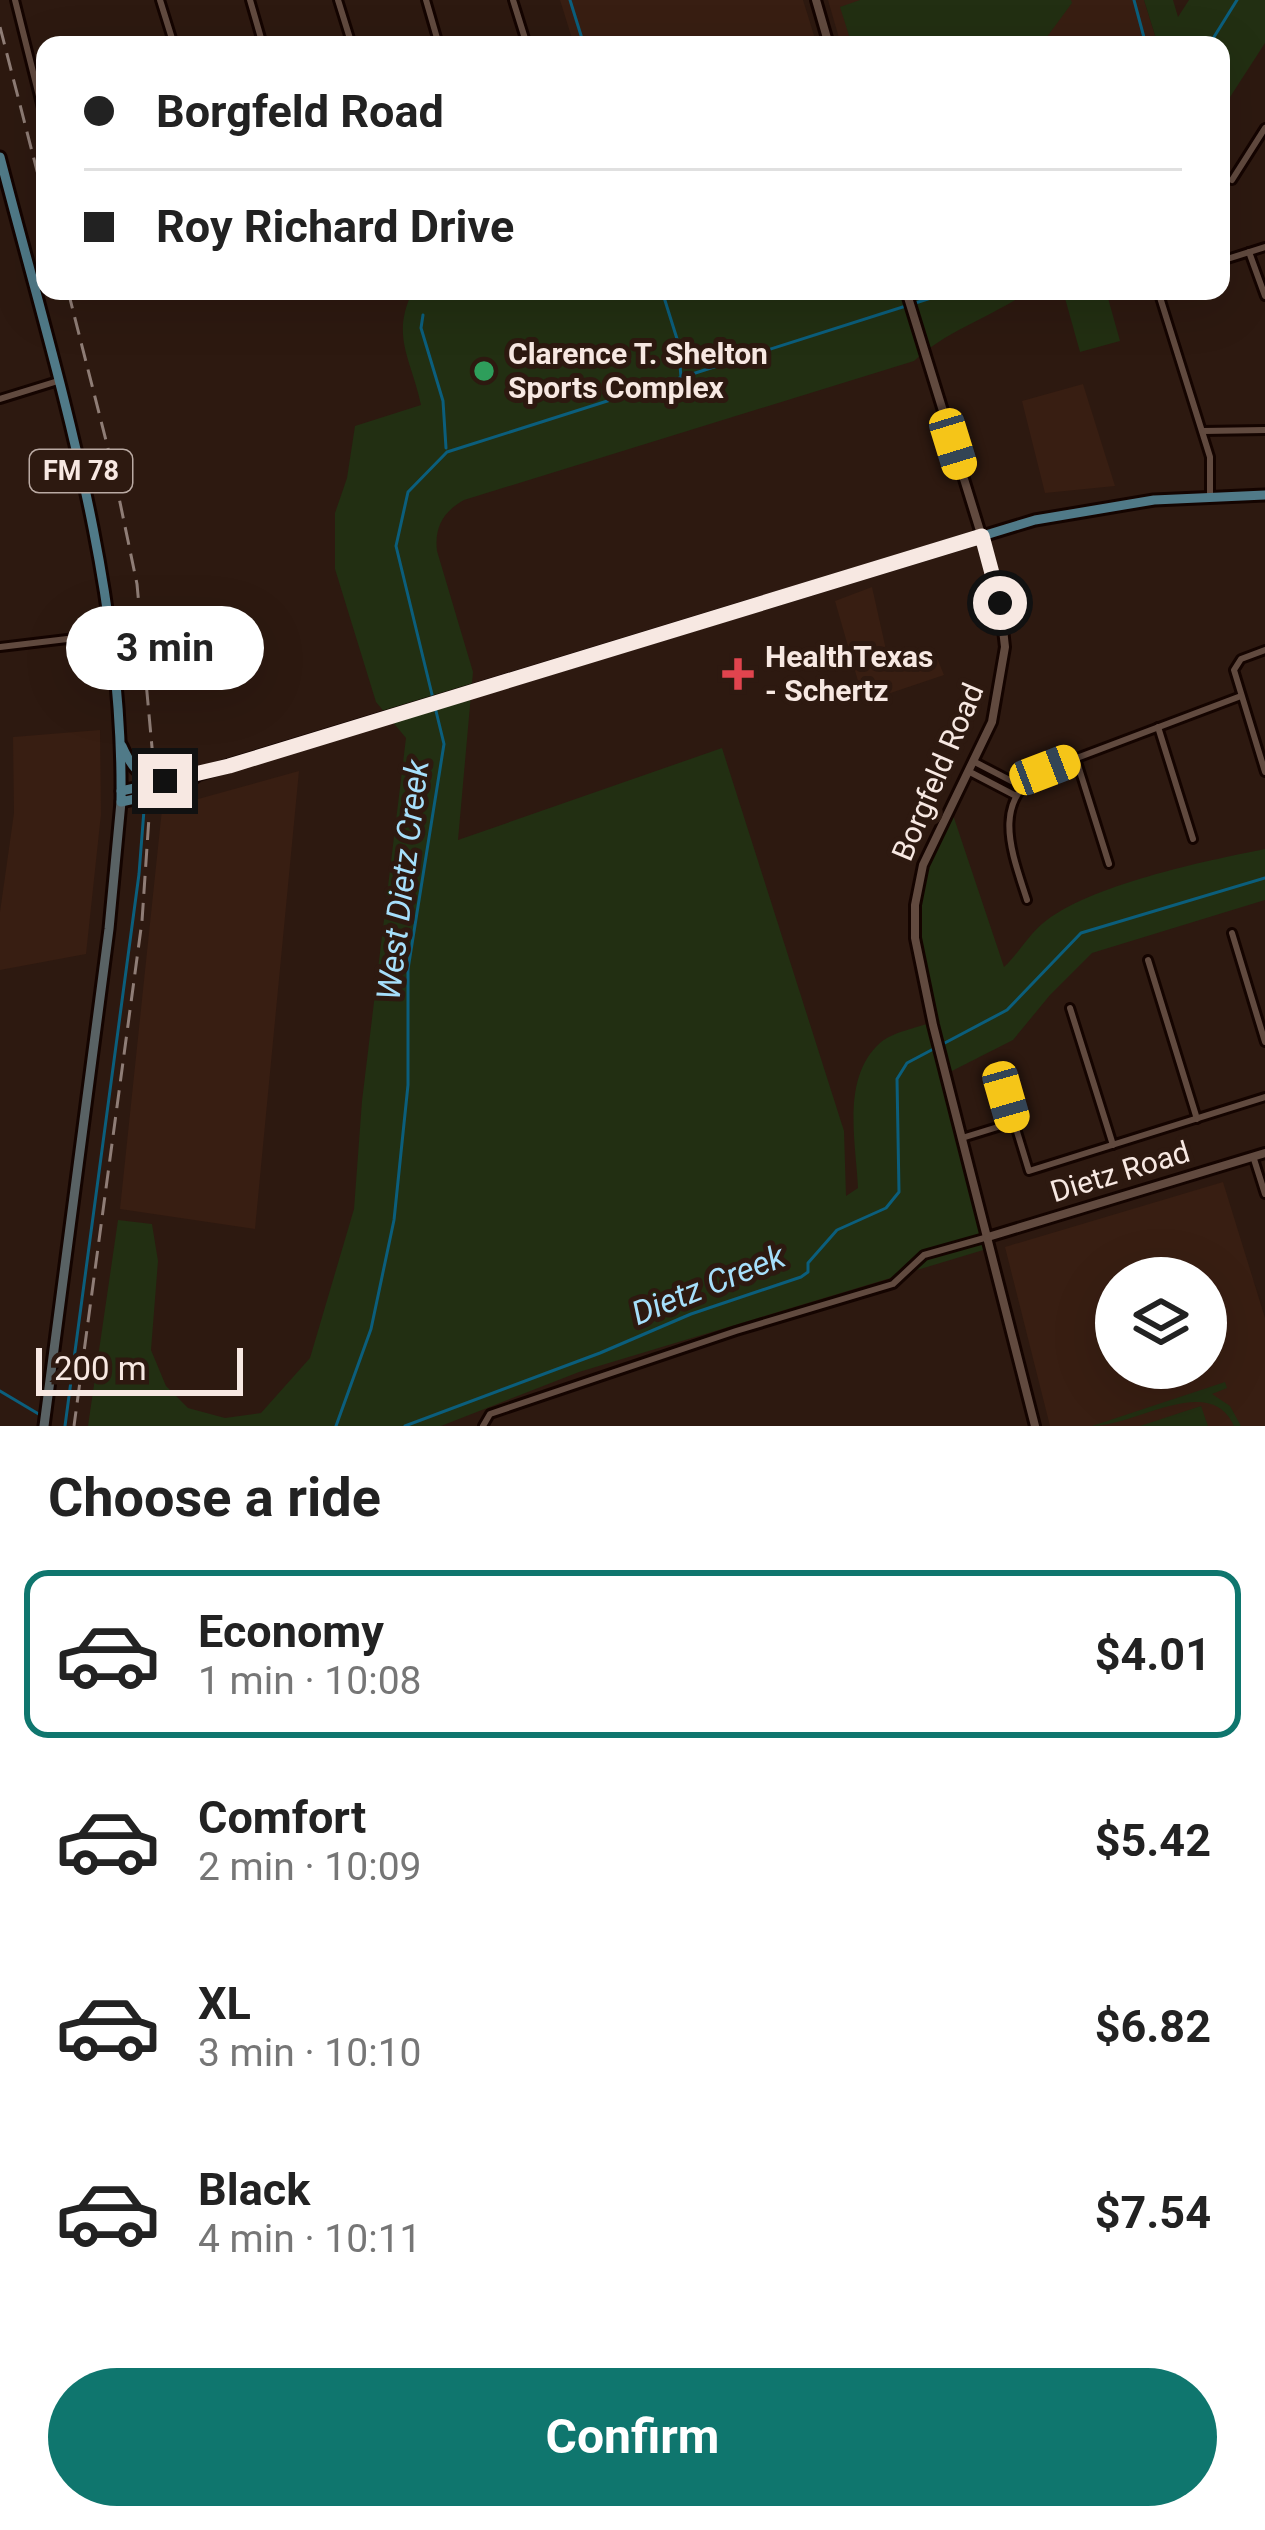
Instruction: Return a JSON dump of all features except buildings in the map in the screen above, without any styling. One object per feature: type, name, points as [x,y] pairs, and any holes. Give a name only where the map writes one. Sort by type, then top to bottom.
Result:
[{"type":"main road","name":"FM 78","points":[[0,158],[36,297]]},
{"type":"main road","name":"FM 78","points":[[37,300],[86,487],[112,634],[121,797],[110,929],[44,1426]]},
{"type":"main road","points":[[121,797],[1071,512],[1210,495],[1265,495]]},
{"type":"main road","points":[[120,742],[137,771],[165,781]]},
{"type":"main road","points":[[121,797],[171,791],[200,774]]},
{"type":"street","points":[[15,0],[36,84]]},
{"type":"street","points":[[160,0],[171,36]]},
{"type":"street","points":[[250,0],[260,36]]},
{"type":"street","points":[[338,0],[349,36]]},
{"type":"street","points":[[426,0],[436,36]]},
{"type":"street","points":[[513,0],[524,36]]},
{"type":"street","points":[[815,0],[827,36]]},
{"type":"street","points":[[1232,180],[1265,128]]},
{"type":"street","points":[[1230,258],[1265,247]]},
{"type":"street","points":[[1249,252],[1265,296]]},
{"type":"street","name":"Borgfeld Road","points":[[909,300],[982,536],[1000,603],[1005,647],[996,706],[974,761],[930,844],[916,890],[915,938],[1035,1426]]},
{"type":"street","points":[[1161,300],[1210,457],[1210,495]]},
{"type":"street","points":[[0,399],[58,382]]},
{"type":"street","points":[[1203,431],[1265,430]]},
{"type":"street","points":[[0,647],[112,634]]},
{"type":"street","points":[[1265,650],[1237,663],[1234,676],[1265,772]]},
{"type":"street","points":[[1027,900],[1007,835],[1010,811],[1020,792],[1045,770],[1240,696]]},
{"type":"street","points":[[1158,727],[1193,839]]},
{"type":"street","points":[[1076,758],[1109,864]]},
{"type":"street","points":[[974,761],[1020,792]]},
{"type":"street","points":[[968,771],[1020,792]]},
{"type":"street","points":[[1232,933],[1265,1042]]},
{"type":"street","points":[[1148,960],[1197,1119]]},
{"type":"street","points":[[1070,1008],[1113,1144]]},
{"type":"street","points":[[999,1072],[1029,1171],[1265,1097]]},
{"type":"street","points":[[962,1138],[1014,1122]]},
{"type":"street","name":"Dietz Road","points":[[988,1237],[1265,1153]]},
{"type":"street","points":[[1253,1156],[1265,1194]]},
{"type":"street","points":[[483,1426],[490,1414],[893,1284],[925,1255],[988,1237]]},
{"type":"shaded area","points":[[560,0],[803,0],[814,36],[571,36]]},
{"type":"shaded area","points":[[828,0],[1144,0],[1155,36],[838,36]]},
{"type":"shaded area","points":[[1083,384],[1115,486],[1045,493],[1022,401]]},
{"type":"shaded area","points":[[872,587],[891,672],[937,658],[944,675],[864,702],[835,601]]},
{"type":"shaded area","points":[[100,730],[101,814],[86,954],[0,970],[0,912],[14,813],[13,737]]},
{"type":"shaded area","points":[[299,771],[255,1229],[120,1209],[162,809]]},
{"type":"shaded area","points":[[1223,1182],[1265,1318],[1265,1426],[1050,1426],[1005,1247]]},
{"type":"green space","points":[[860,0],[1072,3],[1048,36],[849,36],[840,7]]},
{"type":"green space","points":[[1144,0],[1173,0],[1178,17],[1189,0],[1265,0],[1265,43],[1230,97],[1230,36],[1155,36]]},
{"type":"green space","points":[[409,300],[1014,300],[914,361],[464,500],[446,515],[437,534],[437,551],[473,672],[458,840],[722,748],[844,1131],[846,1196],[858,1188],[855,1092],[868,1057],[885,1039],[932,1022],[918,939],[918,882],[934,830],[950,806],[1004,967],[1037,929],[1062,910],[1117,886],[1180,868],[1265,849],[1265,900],[1092,953],[1013,1040],[946,1074],[990,1248],[579,1372],[441,1426],[88,1426],[118,1220],[152,1224],[158,1261],[151,1350],[166,1386],[188,1408],[225,1418],[261,1413],[310,1358],[354,1209],[362,1101],[406,738],[376,702],[335,569],[335,513],[347,478],[355,426],[421,405],[403,335]]},
{"type":"green space","points":[[1066,300],[1109,300],[1120,341],[1080,352]]},
{"type":"green space","points":[[1204,1389],[1224,1389],[1212,1394],[1230,1406],[1241,1426],[1234,1426],[1223,1410],[1190,1402],[1092,1426]]},
{"type":"green space","points":[[1201,1406],[1208,1426],[1140,1426]]},
{"type":"waterway","points":[[570,0],[581,36]]},
{"type":"waterway","points":[[1134,0],[1144,36]]},
{"type":"waterway","name":"West Dietz Creek","points":[[1215,36],[1237,0]]},
{"type":"waterway","points":[[665,300],[678,342],[681,377]]},
{"type":"waterway","name":"West Dietz Creek","points":[[336,1426],[371,1329],[394,1220],[408,1085],[408,969],[444,744],[396,546],[408,492],[447,452],[925,300]]},
{"type":"waterway","points":[[423,315],[421,328],[443,401],[446,448]]},
{"type":"waterway","points":[[65,1426],[144,810]]},
{"type":"waterway","name":"Dietz Creek","points":[[405,1426],[691,1314],[801,1277],[837,1230],[886,1208],[899,1192],[897,1079],[907,1063],[1007,1010],[1081,933],[1265,878]]},
{"type":"waterway","name":"Dietz Creek","points":[[0,1391],[42,1416]]},
{"type":"railway","points":[[0,27],[36,167]]},
{"type":"railway","points":[[70,300],[137,584],[153,758],[142,921],[74,1426]]},
{"type":"place","name":"Clarence T. Shelton Sports Complex","points":[[484,371]]},
{"type":"place","name":"HealthTexas - Schertz","points":[[738,674]]},
{"type":"route","points":[[165,781],[229,766],[982,536],[1000,603]]}]
